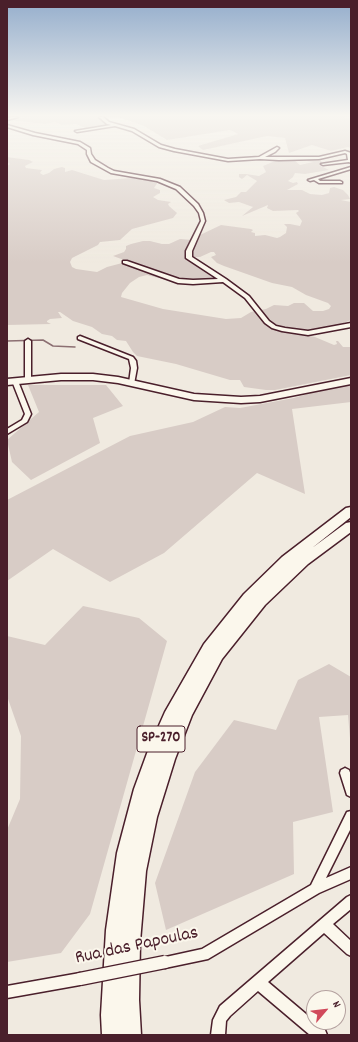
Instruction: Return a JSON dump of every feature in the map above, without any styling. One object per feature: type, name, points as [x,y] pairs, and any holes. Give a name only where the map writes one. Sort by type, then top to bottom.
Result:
[{"type":"highway","name":"SP-270","points":[[113,1035],[112,1015],[116,930],[126,854],[143,788],[157,748],[173,712],[210,648],[249,598],[287,560],[351,511]]},
{"type":"highway","name":"SP-270","points":[[130,1035],[128,1000],[130,942],[137,871],[148,817],[166,759],[184,715],[217,655],[260,601],[303,561],[351,526]]},
{"type":"main road","points":[[11,382],[93,377],[132,383],[194,397],[241,400],[268,397],[351,381]]},
{"type":"street","points":[[101,166],[113,172],[158,180],[178,188],[196,205],[201,213],[203,221],[189,251],[189,258],[224,280],[247,297],[267,322],[284,330],[308,333],[351,325]]},
{"type":"street","points":[[340,182],[319,182],[313,179],[351,168]]},
{"type":"street","points":[[125,262],[178,281],[193,282],[224,280]]},
{"type":"street","points":[[80,338],[131,358],[134,368],[132,383]]},
{"type":"street","points":[[28,341],[28,380]]},
{"type":"street","points":[[7,432],[25,421],[28,414],[11,382]]},
{"type":"street","points":[[345,773],[351,792]]},
{"type":"street","points":[[315,889],[351,816]]},
{"type":"street","name":"Rua das Papoulas","points":[[7,992],[204,955],[315,889],[351,873]]},
{"type":"street","points":[[218,1035],[220,1020],[225,1011],[351,901]]},
{"type":"street","points":[[325,925],[351,950]]},
{"type":"street","points":[[258,982],[320,1035]]},
{"type":"shaded area","points":[[7,166],[26,166],[26,168],[42,170],[40,173],[43,175],[54,169],[62,167],[65,168],[65,172],[72,170],[104,180],[132,178],[158,182],[154,188],[160,190],[160,193],[153,197],[158,200],[171,202],[168,204],[169,206],[177,213],[173,218],[132,229],[120,240],[100,242],[98,245],[72,258],[70,262],[72,267],[76,269],[97,272],[107,267],[126,262],[113,256],[124,252],[126,246],[131,244],[150,241],[169,244],[180,239],[193,240],[221,225],[251,229],[253,230],[251,232],[255,233],[255,236],[265,235],[277,238],[280,237],[286,233],[287,227],[284,224],[300,226],[302,221],[296,213],[299,211],[273,211],[267,208],[268,205],[242,216],[253,207],[239,202],[229,203],[224,200],[236,197],[241,192],[246,192],[257,181],[247,175],[242,179],[239,177],[239,174],[259,176],[266,172],[264,166],[320,166],[329,170],[305,174],[295,173],[288,181],[293,183],[297,182],[298,184],[287,190],[302,190],[310,194],[322,195],[329,193],[330,188],[334,187],[343,190],[350,199],[341,200],[351,202],[351,320],[331,328],[290,332],[315,337],[334,345],[337,344],[336,341],[338,341],[343,347],[351,347],[351,375],[275,390],[244,387],[240,380],[230,380],[176,364],[137,356],[126,341],[117,340],[112,336],[102,334],[92,327],[73,321],[60,312],[58,312],[62,318],[50,319],[47,321],[51,324],[7,325]],"holes":[[[211,252],[214,252],[216,255],[211,257],[217,263],[272,283],[292,287],[306,295],[328,303],[331,306],[329,309],[323,311],[313,311],[304,303],[294,303],[288,306],[274,305],[266,309],[251,312],[241,318],[226,319],[163,309],[121,297],[122,293],[130,283],[139,277],[147,275],[166,280],[193,284],[215,279],[191,261],[192,257],[200,257]]]},
{"type":"shaded area","points":[[351,381],[351,402],[292,409],[305,494],[257,473],[164,553],[110,582],[53,549],[7,581],[7,500],[130,436],[193,422],[225,407],[240,408],[294,398]]},
{"type":"shaded area","points":[[28,385],[106,385],[123,406],[93,418],[100,443],[31,480],[12,462],[7,440],[39,412]]},
{"type":"shaded area","points":[[83,606],[139,618],[167,641],[90,914],[61,953],[7,962],[7,830],[20,799],[21,736],[7,696],[7,636],[45,645]]},
{"type":"shaded area","points":[[329,664],[351,677],[351,750],[348,715],[319,717],[333,812],[293,822],[294,874],[166,930],[155,883],[195,772],[234,720],[276,730],[298,680]]},
{"type":"waterway","points":[[7,341],[43,340],[53,346],[75,347]]}]
